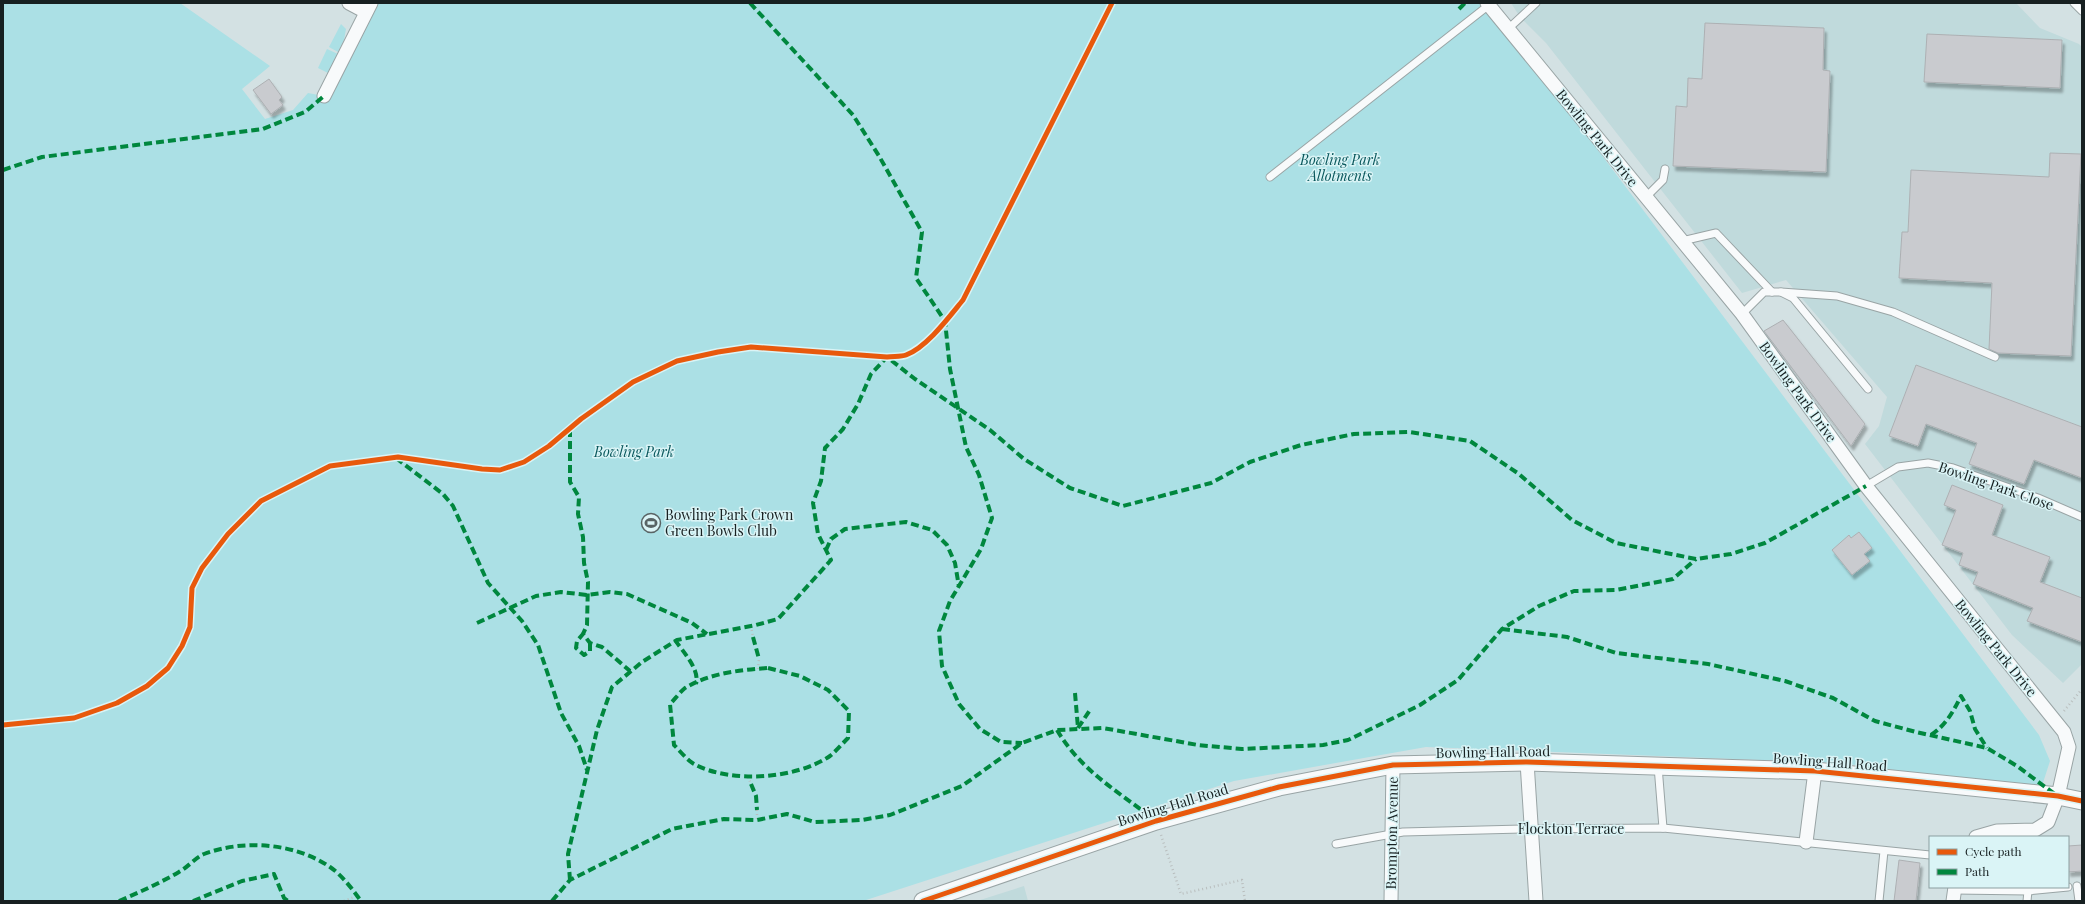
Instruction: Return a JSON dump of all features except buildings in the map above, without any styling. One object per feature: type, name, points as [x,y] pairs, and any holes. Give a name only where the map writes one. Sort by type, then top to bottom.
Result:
[{"type":"street","points":[[324,96],[368,8],[349,3]]},
{"type":"street","name":"Bowling Park Drive","points":[[1488,4],[1742,314],[1866,486],[2064,732],[2069,747],[2058,796],[2048,822],[2035,830],[1997,831],[1980,836]]},
{"type":"street","points":[[1527,762],[1536,901]]},
{"type":"street","name":"Bowling Hall Road","points":[[923,901],[1156,821],[1279,787],[1393,765],[1527,762],[1815,771],[2058,796],[2082,801]]},
{"type":"street","name":"Brompton Avenue","points":[[1391,901],[1393,765]]},
{"type":"street","points":[[1806,842],[1815,771]]},
{"type":"lane","points":[[1508,29],[1536,3]]},
{"type":"lane","points":[[2074,3],[2082,11]]},
{"type":"lane","points":[[1270,177],[1488,4]]},
{"type":"lane","points":[[1646,197],[1663,180],[1665,169]]},
{"type":"lane","points":[[1682,241],[1716,233],[1772,292]]},
{"type":"lane","points":[[1742,314],[1764,292],[1837,296],[1893,312],[1995,357]]},
{"type":"lane","points":[[1781,292],[1794,298],[1868,389]]},
{"type":"lane","name":"Bowling Park Close","points":[[1866,486],[1898,467],[1928,463],[1953,468],[2038,498],[2082,517]]},
{"type":"lane","points":[[1658,766],[1663,828]]},
{"type":"lane","name":"Flockton Terrace","points":[[1336,844],[1391,834],[1532,829],[1663,828],[1929,855]]},
{"type":"lane","points":[[1879,901],[1884,850]]},
{"type":"lane","points":[[2069,887],[2080,886],[2079,901]]},
{"type":"lane","points":[[1954,893],[2028,891],[2058,888]]},
{"type":"lane","points":[[2027,901],[2028,891]]},
{"type":"path","points":[[751,626],[753,637]]},
{"type":"path","points":[[758,669],[759,659]]},
{"type":"path","points":[[2055,722],[2082,689]]},
{"type":"path","points":[[748,777],[751,784]]},
{"type":"path","points":[[757,810],[757,820]]},
{"type":"path","points":[[1156,821],[1181,894],[1242,880],[1245,901]]},
{"type":"path","points":[[344,901],[357,896]]},
{"type":"shaded area","points":[[1511,3],[2016,3],[2040,28],[2079,44],[2082,47],[2082,664],[2063,683],[2012,635],[1865,444],[1879,426],[1887,397],[1786,280],[1742,293],[1546,43],[1520,17]]},
{"type":"shaded area","points":[[1024,886],[1028,901],[977,901]]},
{"type":"green space","name":"Bowling Park","points":[[3,3],[180,3],[270,66],[242,89],[265,119],[293,110],[308,93],[324,96],[371,3],[1487,3],[2039,735],[2050,761],[2041,789],[1840,763],[1426,747],[1234,781],[863,901],[3,901]]},
{"type":"green space","points":[[341,24],[346,29],[344,40],[338,52],[329,47]]},
{"type":"green space","points":[[327,49],[338,54],[328,73],[318,68]]},
{"type":"marked path","points":[[750,3],[853,115],[879,156],[922,232],[916,278],[945,321],[950,369],[966,447],[979,475],[992,518],[981,549],[950,601],[939,631],[942,666],[959,704],[980,729],[1001,742],[1022,743]]},
{"type":"marked path","points":[[1459,9],[1465,3]]},
{"type":"marked path","points":[[3,170],[42,157],[263,129],[305,112],[324,96]]},
{"type":"marked path","points":[[570,880],[568,854],[597,730],[612,687],[642,662],[677,640],[756,625],[778,619],[831,560],[818,534],[813,503],[821,481],[825,448],[843,429],[858,404],[871,374],[887,357],[915,379],[990,430],[1024,459],[1070,488],[1123,506],[1211,483],[1250,462],[1301,445],[1354,434],[1409,432],[1470,441],[1519,474],[1572,520],[1616,543],[1696,559],[1731,554],[1765,543],[1866,486]]},
{"type":"marked path","points":[[570,429],[570,482],[579,497],[578,514],[583,537],[584,563],[588,582],[587,625],[583,634]]},
{"type":"marked path","points":[[396,458],[443,494],[453,506],[488,583],[522,621],[538,645],[561,713],[579,746],[587,770]]},
{"type":"marked path","points":[[826,550],[831,539],[845,529],[906,522],[932,530],[947,545],[955,563],[959,587]]},
{"type":"marked path","points":[[552,901],[570,880],[672,829],[724,819],[757,820],[787,814],[815,822],[862,820],[890,815],[962,786],[1022,743],[1057,730],[1103,728],[1198,745],[1242,749],[1323,745],[1348,740],[1420,705],[1458,680],[1502,629],[1539,606],[1574,591],[1616,590],[1673,579],[1696,559]]},
{"type":"marked path","points":[[477,623],[536,596],[561,592],[587,595],[610,592],[627,594],[692,623],[707,634]]},
{"type":"marked path","points":[[1502,629],[1567,637],[1616,653],[1708,664],[1785,681],[1833,698],[1875,721],[1987,748],[2017,766],[2056,795]]},
{"type":"marked path","points":[[590,643],[590,651],[584,655],[576,648],[577,641],[583,634],[590,643],[602,647],[630,671]]},
{"type":"marked path","points":[[753,637],[759,659]]},
{"type":"marked path","points":[[675,640],[696,672],[696,684]]},
{"type":"marked path","points":[[768,668],[800,676],[828,690],[849,711],[848,738],[830,756],[816,764],[800,770],[782,774],[744,776],[709,770],[694,764],[674,745],[670,704],[681,691],[695,683],[725,673],[768,668]]},
{"type":"marked path","points":[[1075,693],[1078,728]]},
{"type":"marked path","points":[[1931,735],[1949,718],[1961,696],[1970,711],[1975,729],[1987,748]]},
{"type":"marked path","points":[[1078,728],[1090,710]]},
{"type":"marked path","points":[[1057,730],[1077,757],[1089,769],[1156,821]]},
{"type":"marked path","points":[[751,784],[756,796],[757,810]]},
{"type":"marked path","points":[[119,901],[172,876],[204,854],[219,849],[252,845],[285,848],[316,859],[339,874],[361,901]]},
{"type":"marked path","points":[[193,901],[242,881],[274,874],[284,898],[288,901]]},
{"type":"cycle path","points":[[3,725],[74,718],[117,703],[147,686],[168,668],[182,646],[190,627],[192,588],[202,568],[228,534],[261,501],[330,466],[398,457],[482,469],[500,470],[524,462],[549,446],[581,419],[633,382],[677,361],[718,352],[751,347],[887,357],[904,356],[914,351],[930,339],[963,300],[1112,3]]},
{"type":"cycle path","points":[[923,901],[1156,821],[1279,787],[1393,765],[1527,762],[1815,771],[2058,796],[2082,801]]},
{"type":"place","name":"Bowling Park Crown Green Bowls Club","points":[[651,523]]},
{"type":"park label","name":"Bowling Park Allotments","points":[[1340,168]]}]
